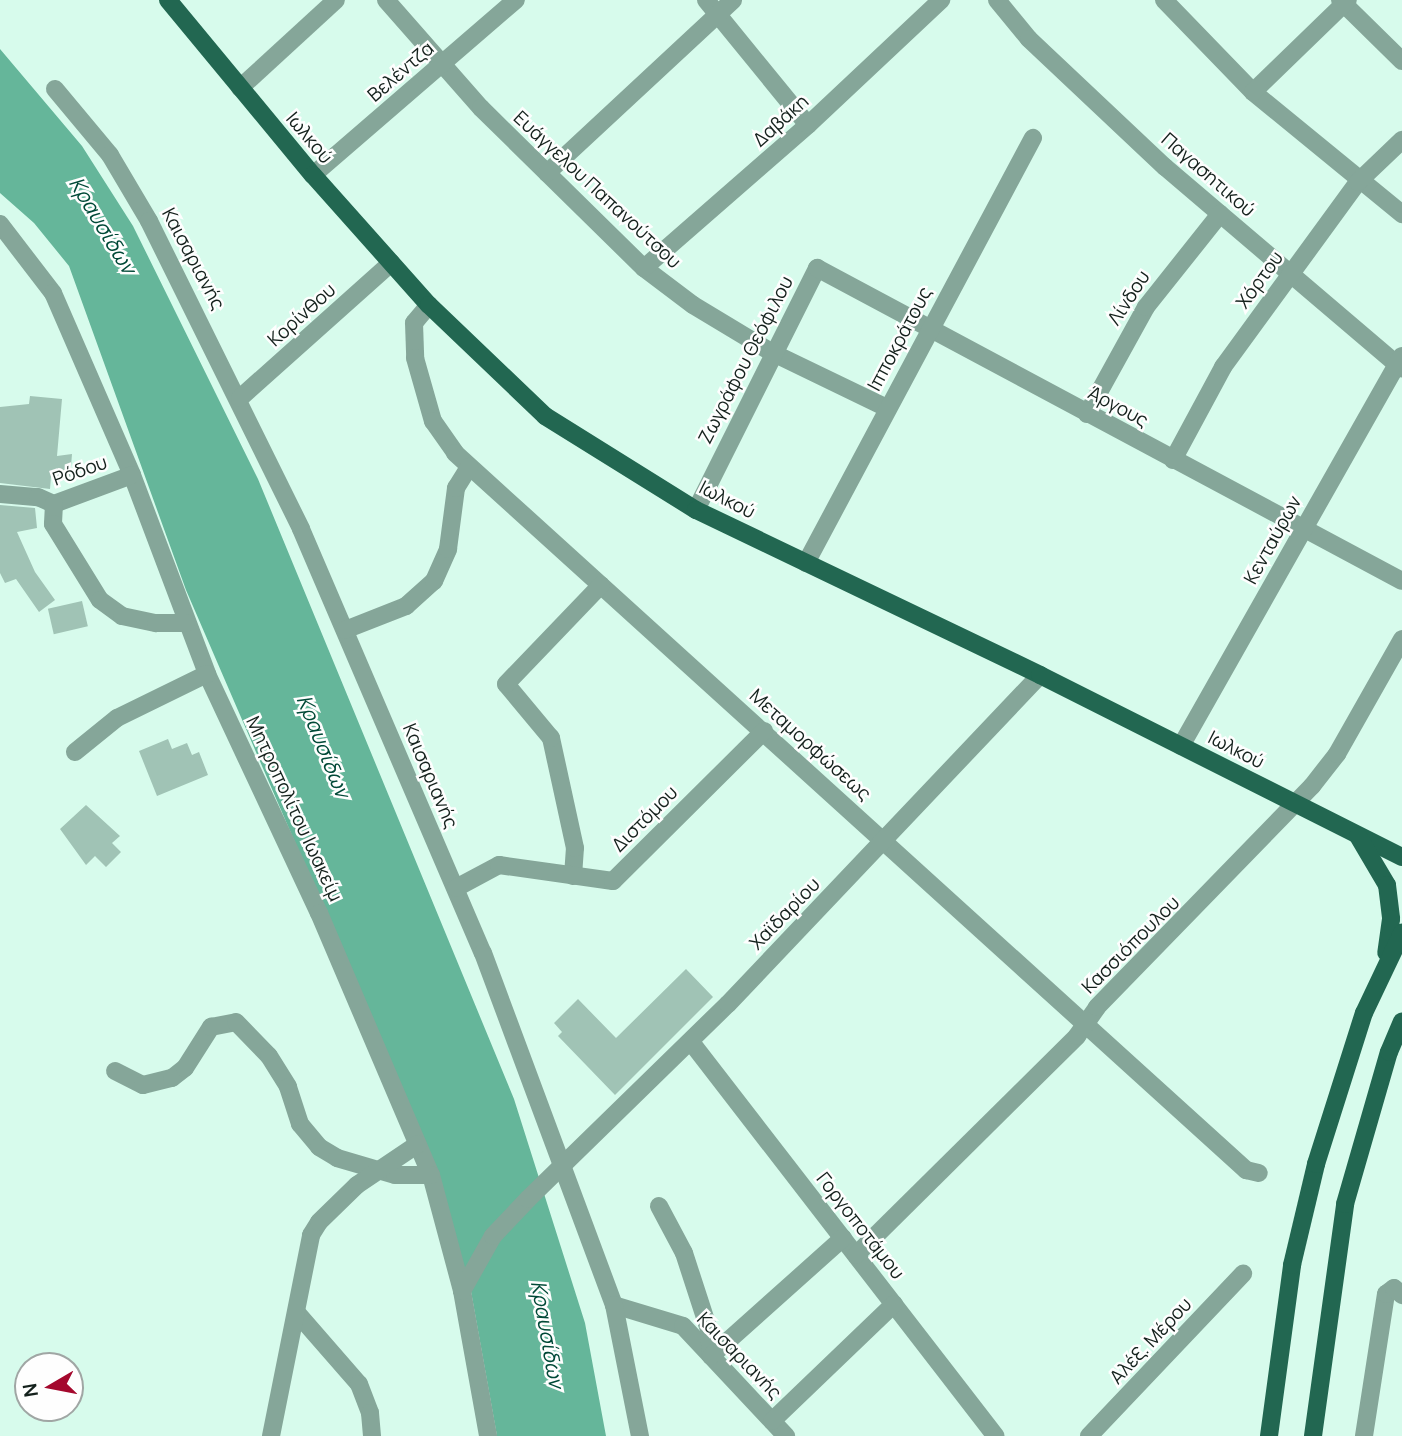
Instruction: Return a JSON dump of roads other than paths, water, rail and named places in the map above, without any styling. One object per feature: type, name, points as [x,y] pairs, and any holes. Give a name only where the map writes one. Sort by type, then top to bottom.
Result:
[{"type":"main road","name":"Ιωλκού","points":[[168,0],[313,175],[429,305],[545,416],[696,510],[1040,675],[1402,857]]},
{"type":"main road","points":[[1358,836],[1387,885],[1391,919],[1386,967]]},
{"type":"main road","points":[[1269,1436],[1292,1265],[1315,1164],[1343,1073],[1402,933]]},
{"type":"main road","points":[[1313,1436],[1345,1204],[1389,1052],[1402,1022]]},
{"type":"street","points":[[240,88],[336,0]]},
{"type":"street","name":"Ευάγγελου Παπανούτσου","points":[[386,0],[442,66],[644,268],[693,305],[771,352],[887,408]]},
{"type":"street","name":"Βελέντζα","points":[[313,175],[516,0]]},
{"type":"street","points":[[547,173],[712,7],[733,0]]},
{"type":"street","name":"Δαβάκη","points":[[644,268],[808,125],[940,0]]},
{"type":"street","name":"Παγασητικού","points":[[997,0],[1067,75],[1220,214],[1400,363]]},
{"type":"street","points":[[1164,0],[1253,92],[1358,182],[1402,214]]},
{"type":"street","points":[[1253,92],[1344,1],[1402,61]]},
{"type":"street","points":[[712,7],[808,125]]},
{"type":"street","name":"Καισαριανής","points":[[55,89],[93,132],[124,178],[240,398],[345,630],[456,888],[559,1170],[614,1305],[673,1320],[786,1436]]},
{"type":"street","name":"Ιπποκράτους","points":[[806,563],[1033,138]]},
{"type":"street","name":"Χόρτου","points":[[1173,460],[1217,376],[1358,182],[1402,140]]},
{"type":"street","name":"Λίνδου","points":[[1087,414],[1146,307],[1220,214]]},
{"type":"street","name":"Μητροπολίτου Ιωακείμ","points":[[0,224],[53,293],[132,475],[207,674],[319,913],[418,1144],[463,1286],[488,1436]]},
{"type":"street","name":"Κορίνθου","points":[[240,398],[391,263]]},
{"type":"street","name":"Άργους","points":[[817,268],[1402,581]]},
{"type":"street","name":"Ζωγράφου Θεόφιλου","points":[[696,510],[771,352],[817,268]]},
{"type":"street","name":"Μεταμορφώσεως","points":[[429,305],[413,327],[418,373],[439,433],[469,467],[764,731],[1246,1170],[1259,1173]]},
{"type":"street","name":"Κενταύρων","points":[[1181,746],[1400,363]]},
{"type":"street","points":[[345,630],[406,607],[434,581],[448,550],[456,488],[469,467]]},
{"type":"street","name":"Ρόδου","points":[[0,494],[38,497],[54,504],[132,475]]},
{"type":"street","points":[[54,504],[53,524],[100,600],[122,616],[156,623],[186,623]]},
{"type":"street","points":[[573,876],[575,848],[551,738],[506,684],[601,585]]},
{"type":"street","name":"Κασσιόπουλου","points":[[856,1255],[1085,1024],[1295,804],[1337,754],[1402,639]]},
{"type":"street","points":[[75,752],[117,719],[207,674]]},
{"type":"street","name":"Χαϊδαρίου","points":[[463,1286],[494,1236],[691,1042],[1040,675]]},
{"type":"street","name":"Διστόμου","points":[[456,888],[499,865],[613,881],[764,731]]},
{"type":"street","points":[[115,1071],[143,1085],[172,1077],[185,1068],[211,1027],[236,1022],[269,1056],[288,1087],[307,1136],[337,1158],[395,1175],[430,1175]]},
{"type":"street","name":"Γοργοποτάμου","points":[[691,1042],[996,1436]]},
{"type":"street","points":[[271,1436],[298,1312],[306,1251],[319,1222],[379,1170],[418,1144]]},
{"type":"street","points":[[659,1206],[684,1253],[709,1330],[711,1356]]},
{"type":"street","points":[[711,1356],[843,1238]]},
{"type":"street","name":"Αλέξ. Μέρου","points":[[1089,1436],[1243,1274]]},
{"type":"street","points":[[1364,1436],[1381,1311],[1386,1294],[1398,1291]]},
{"type":"street","points":[[772,1421],[894,1304]]},
{"type":"street","points":[[614,1305],[640,1436]]},
{"type":"street","points":[[298,1312],[359,1384],[370,1413],[372,1436]]},
{"type":"water","name":"Κραυσίδων","points":[[0,49],[82,146],[133,226],[258,479],[514,1099],[585,1323],[606,1436],[497,1436],[470,1286],[411,1111],[186,590],[69,266],[34,223],[0,193]]}]
